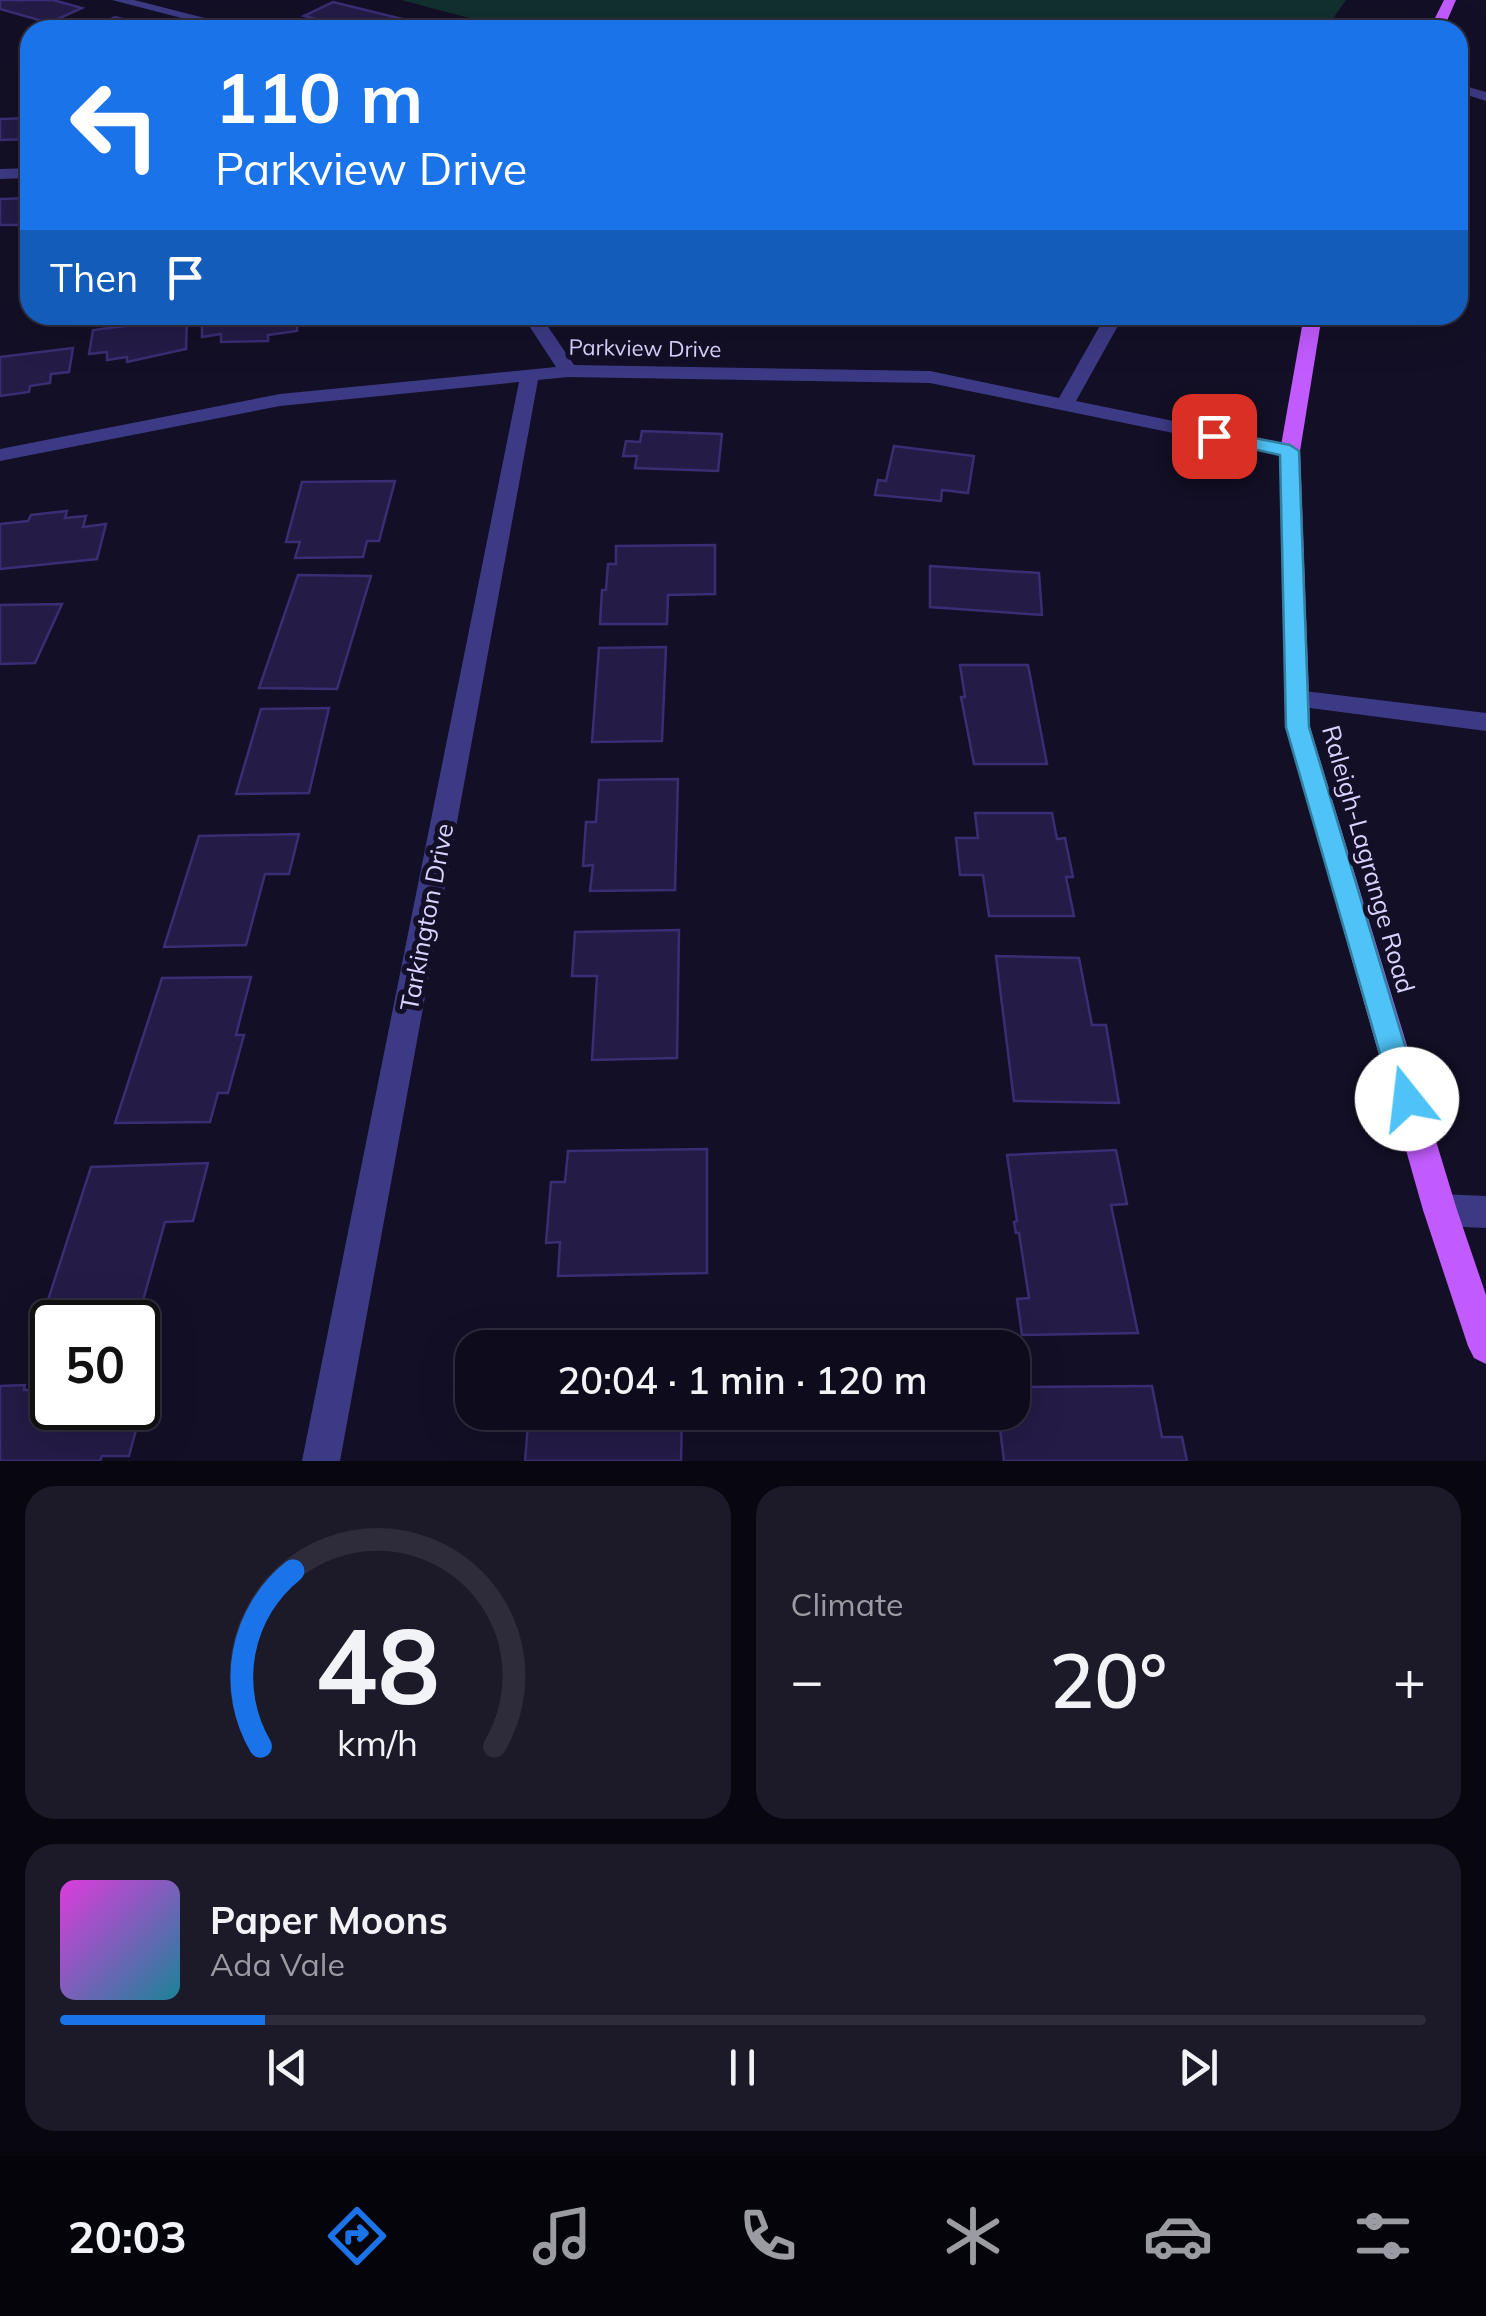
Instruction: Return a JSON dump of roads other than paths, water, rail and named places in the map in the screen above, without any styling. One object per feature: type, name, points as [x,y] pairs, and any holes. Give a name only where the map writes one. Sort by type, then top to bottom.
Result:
[{"type":"main road","name":"Raleigh-Lagrange Road","points":[[1311,325],[1290,451],[1298,727],[1440,1210],[1486,1346]]},
{"type":"street","points":[[118,0],[203,20]]},
{"type":"street","points":[[537,325],[568,372]]},
{"type":"street","points":[[1064,405],[1108,325]]},
{"type":"street","name":"Parkview Drive","points":[[0,455],[280,400],[568,372],[930,377],[1290,451]]},
{"type":"street","name":"Tarkington Drive","points":[[321,1461],[530,373]]},
{"type":"street","points":[[1296,698],[1486,722]]},
{"type":"street","points":[[1440,1210],[1486,1212]]}]
